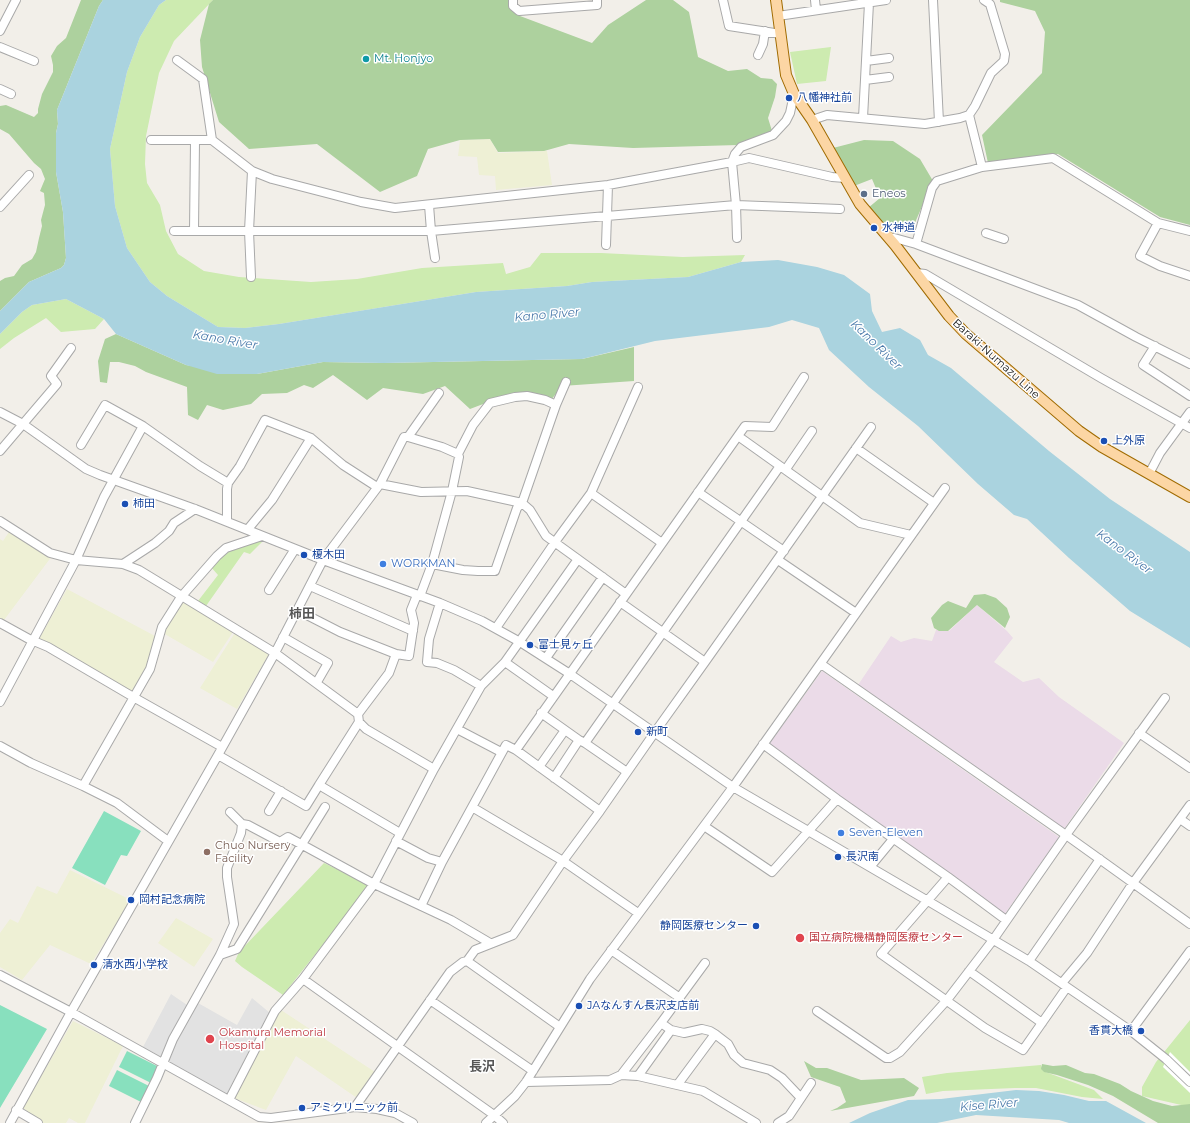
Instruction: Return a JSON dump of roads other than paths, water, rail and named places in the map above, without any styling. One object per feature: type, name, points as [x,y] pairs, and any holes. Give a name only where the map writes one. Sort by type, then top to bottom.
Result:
[{"type":"main road","name":"Baraki-Numazu Line","points":[[776,0],[786,76],[794,94],[812,120],[860,204],[917,273],[949,316],[966,334],[1079,431],[1102,447],[1190,497]]},
{"type":"street","points":[[0,31],[16,0]]},
{"type":"street","points":[[513,0],[513,6],[519,11],[597,4],[597,0]]},
{"type":"street","points":[[724,0],[729,26],[781,34]]},
{"type":"street","points":[[815,0],[816,10]]},
{"type":"street","points":[[778,16],[816,10],[851,2],[869,3],[886,0]]},
{"type":"street","points":[[933,0],[939,122]]},
{"type":"street","points":[[812,120],[827,115],[925,124],[969,115],[991,73],[1004,61],[1005,54],[990,4],[984,0]]},
{"type":"street","points":[[864,118],[869,3]]},
{"type":"street","points":[[758,55],[763,44],[765,31]]},
{"type":"street","points":[[0,47],[34,62]]},
{"type":"street","points":[[866,61],[889,58]]},
{"type":"street","points":[[177,60],[203,80],[212,140]]},
{"type":"street","points":[[865,80],[889,77]]},
{"type":"street","points":[[0,89],[11,94]]},
{"type":"street","points":[[737,238],[732,162],[735,154],[741,147],[773,135],[786,121],[790,113],[794,94]]},
{"type":"street","points":[[969,115],[982,167]]},
{"type":"street","points":[[151,140],[212,140],[252,171],[272,179],[386,208],[429,205],[494,196],[608,185],[749,158],[832,177],[845,178]]},
{"type":"street","points":[[194,231],[195,141]]},
{"type":"street","points":[[916,244],[932,188],[937,181],[982,167],[1053,158],[1158,223],[1190,231]]},
{"type":"street","points":[[251,277],[249,231],[252,171]]},
{"type":"street","points":[[0,207],[29,175]]},
{"type":"street","points":[[606,244],[608,185]]},
{"type":"street","points":[[429,205],[430,231],[435,258]]},
{"type":"street","points":[[174,231],[430,231],[736,205],[840,209]]},
{"type":"street","points":[[1158,223],[1140,256],[1160,266],[1190,276]]},
{"type":"street","points":[[986,233],[1004,239]]},
{"type":"street","points":[[886,236],[916,244],[1078,305],[1190,364]]},
{"type":"street","points":[[917,273],[925,274],[1101,378],[1190,428]]},
{"type":"street","points":[[1155,346],[1143,365],[1190,396]]},
{"type":"street","points":[[0,451],[56,384],[51,376],[71,348]]},
{"type":"street","points":[[516,750],[745,426],[772,427],[804,377]]},
{"type":"street","points":[[432,564],[463,570],[495,570],[517,508],[522,503],[556,405],[566,382]]},
{"type":"street","points":[[496,628],[555,542],[591,493],[638,387]]},
{"type":"street","points":[[10,1123],[71,1012],[218,755],[283,637],[323,560],[378,485],[404,438],[408,437],[439,393]]},
{"type":"street","points":[[297,610],[340,632],[396,654],[409,656],[414,622],[411,610],[432,564],[452,491],[459,457],[458,454],[473,425],[490,403],[515,397],[527,396],[545,400],[556,405]]},
{"type":"street","points":[[81,444],[105,405],[143,426],[200,466],[228,483]]},
{"type":"street","points":[[0,412],[23,424],[86,469],[227,521],[323,560],[440,603],[496,628],[570,674],[733,787],[870,866],[1029,961],[1131,1031],[1166,1059],[1190,1082]]},
{"type":"street","points":[[1149,474],[1160,453],[1190,412]]},
{"type":"street","points":[[227,521],[228,483],[240,466],[265,420],[311,438],[343,465],[378,485],[421,492],[467,491],[522,503],[530,510],[546,536],[626,594]]},
{"type":"street","points":[[0,702],[76,560],[113,480],[143,426]]},
{"type":"street","points":[[355,1107],[450,972],[463,962],[467,961],[475,950],[513,935],[563,861],[600,811],[654,732],[706,662],[871,427]]},
{"type":"street","points":[[554,778],[612,704],[740,522],[812,431]]},
{"type":"street","points":[[738,436],[860,523],[912,536]]},
{"type":"street","points":[[408,437],[442,447],[458,454]]},
{"type":"street","points":[[248,529],[272,500],[311,438]]},
{"type":"street","points":[[856,448],[934,503]]},
{"type":"street","points":[[486,1123],[515,1096],[526,1082],[590,979],[733,787],[945,488]]},
{"type":"street","points":[[698,492],[784,551]]},
{"type":"street","points":[[591,493],[662,543]]},
{"type":"street","points":[[123,564],[156,544],[174,523],[195,509]]},
{"type":"street","points":[[0,521],[50,554],[76,560],[123,564],[139,570],[274,653],[316,682],[358,718],[366,729],[434,769]]},
{"type":"street","points":[[83,786],[135,698],[150,669],[162,627],[181,597],[217,556],[226,548],[262,536]]},
{"type":"street","points":[[269,590],[295,549]]},
{"type":"street","points":[[229,1100],[275,1011],[303,979],[374,884],[434,769],[481,686],[505,662],[578,559]]},
{"type":"street","points":[[778,560],[856,613]]},
{"type":"street","points":[[546,658],[603,577]]},
{"type":"street","points":[[310,586],[413,631]]},
{"type":"street","points":[[620,602],[706,662]]},
{"type":"street","points":[[440,603],[429,639],[427,662],[437,663],[454,670],[481,686]]},
{"type":"street","points":[[0,623],[29,639],[48,647],[222,747]]},
{"type":"street","points":[[283,637],[328,663],[316,682]]},
{"type":"street","points":[[218,755],[306,806],[358,718],[389,673],[396,654]]},
{"type":"street","points":[[505,662],[553,696]]},
{"type":"street","points":[[821,664],[1066,835],[1190,924]]},
{"type":"street","points":[[817,1011],[886,1058],[896,1055],[947,1000],[993,940],[1066,835],[1165,698]]},
{"type":"street","points":[[542,713],[627,772]]},
{"type":"street","points":[[457,729],[501,752]]},
{"type":"street","points":[[539,767],[565,730]]},
{"type":"street","points":[[1139,733],[1190,768]]},
{"type":"street","points":[[763,744],[1006,920]]},
{"type":"street","points":[[421,906],[442,862],[506,745],[516,750],[600,811]]},
{"type":"street","points":[[0,746],[31,763],[117,802],[168,841]]},
{"type":"street","points":[[319,784],[428,858],[442,862]]},
{"type":"street","points":[[269,811],[281,791]]},
{"type":"street","points":[[704,826],[772,872],[837,799]]},
{"type":"street","points":[[948,877],[881,954],[985,1028],[1023,1050],[1042,1023],[1064,985],[1088,953],[1133,883],[1190,805]]},
{"type":"street","points":[[220,955],[237,949],[303,845],[325,807]]},
{"type":"street","points":[[472,807],[563,861],[638,913]]},
{"type":"street","points":[[230,812],[242,824],[248,825],[280,842],[288,837],[374,884],[451,920],[490,943]]},
{"type":"street","points":[[1180,819],[1190,826]]},
{"type":"street","points":[[135,1123],[180,1026],[220,955],[234,924],[227,868],[241,833],[242,824]]},
{"type":"street","points":[[870,866],[894,838]]},
{"type":"street","points":[[1029,961],[1100,859]]},
{"type":"street","points":[[611,950],[680,998]]},
{"type":"street","points":[[1131,1031],[1190,951]]},
{"type":"street","points":[[467,961],[560,1027]]},
{"type":"street","points":[[621,1075],[680,998],[704,963]]},
{"type":"street","points":[[968,971],[1042,1023]]},
{"type":"street","points":[[0,975],[71,1012],[229,1100],[259,1117],[262,1121],[355,1107],[395,1113],[413,1123]]},
{"type":"street","points":[[303,979],[494,1115],[502,1123]]},
{"type":"street","points":[[430,1000],[533,1071]]},
{"type":"street","points":[[661,1023],[672,1030],[684,1033],[702,1029],[710,1031],[728,1044],[734,1055],[744,1062],[770,1070],[782,1078],[801,1098]]},
{"type":"street","points":[[638,1076],[672,1030]]},
{"type":"street","points":[[678,1084],[715,1034]]},
{"type":"street","points":[[526,1082],[610,1080],[621,1075],[638,1076],[703,1091],[756,1123]]},
{"type":"street","points":[[778,1123],[789,1116],[811,1083]]},
{"type":"street","points":[[16,1110],[38,1123]]},
{"type":"water","name":"Kano River","points":[[103,0],[166,0],[159,5],[140,37],[127,72],[110,149],[115,206],[127,248],[150,282],[167,296],[218,327],[245,328],[279,324],[476,292],[567,286],[592,282],[688,277],[741,262],[778,260],[817,267],[844,275],[870,294],[872,311],[882,332],[900,328],[920,340],[928,355],[951,368],[1049,451],[1110,499],[1190,552],[1190,648],[1130,611],[1027,519],[1014,515],[978,484],[918,426],[869,387],[829,350],[819,328],[792,320],[769,327],[655,341],[582,359],[384,363],[323,362],[257,374],[217,374],[186,365],[116,334],[104,319],[66,299],[32,305],[22,312],[0,334],[0,311],[29,282],[61,268],[64,265],[66,258],[63,212],[56,172],[56,133],[58,124],[57,110],[99,6]]},
{"type":"water","name":"Kise River","points":[[1016,1090],[1039,1091],[1089,1101],[1106,1101],[1146,1123],[1069,1123],[1059,1120],[976,1115],[937,1123],[849,1123],[870,1113],[908,1100],[941,1099]]},
{"type":"place","name":"Mt. Honjyo","points":[[366,59]]},
{"type":"place","name":"八幡神社前","points":[[789,98]]},
{"type":"place","name":"Eneos","points":[[864,194]]},
{"type":"place","name":"水神道","points":[[874,228]]},
{"type":"place","name":"上外原","points":[[1104,441]]},
{"type":"place","name":"柿田","points":[[125,504]]},
{"type":"place","name":"榎木田","points":[[304,555]]},
{"type":"place","name":"WORKMAN","points":[[383,564]]},
{"type":"place","name":"富士見ヶ丘","points":[[530,645]]},
{"type":"place","name":"新町","points":[[638,732]]},
{"type":"place","name":"Seven-Eleven","points":[[841,833]]},
{"type":"place","name":"Chuo Nursery Facility","points":[[207,852]]},
{"type":"place","name":"長沢南","points":[[838,857]]},
{"type":"place","name":"岡村記念病院","points":[[131,900]]},
{"type":"place","name":"静岡医療センター","points":[[756,926]]},
{"type":"place","name":"国立病院機構静岡医療センター","points":[[800,938]]},
{"type":"place","name":"清水西小学校","points":[[94,965]]},
{"type":"place","name":"JAなんすん長沢支店前","points":[[579,1006]]},
{"type":"place","name":"香貫大橋","points":[[1141,1031]]},
{"type":"place","name":"Okamura Memorial Hospital","points":[[210,1039]]},
{"type":"place","name":"アミクリニック前","points":[[302,1108]]},
{"type":"district","name":"柿田","points":[[302,614]]},
{"type":"district","name":"長沢","points":[[482,1067]]}]
